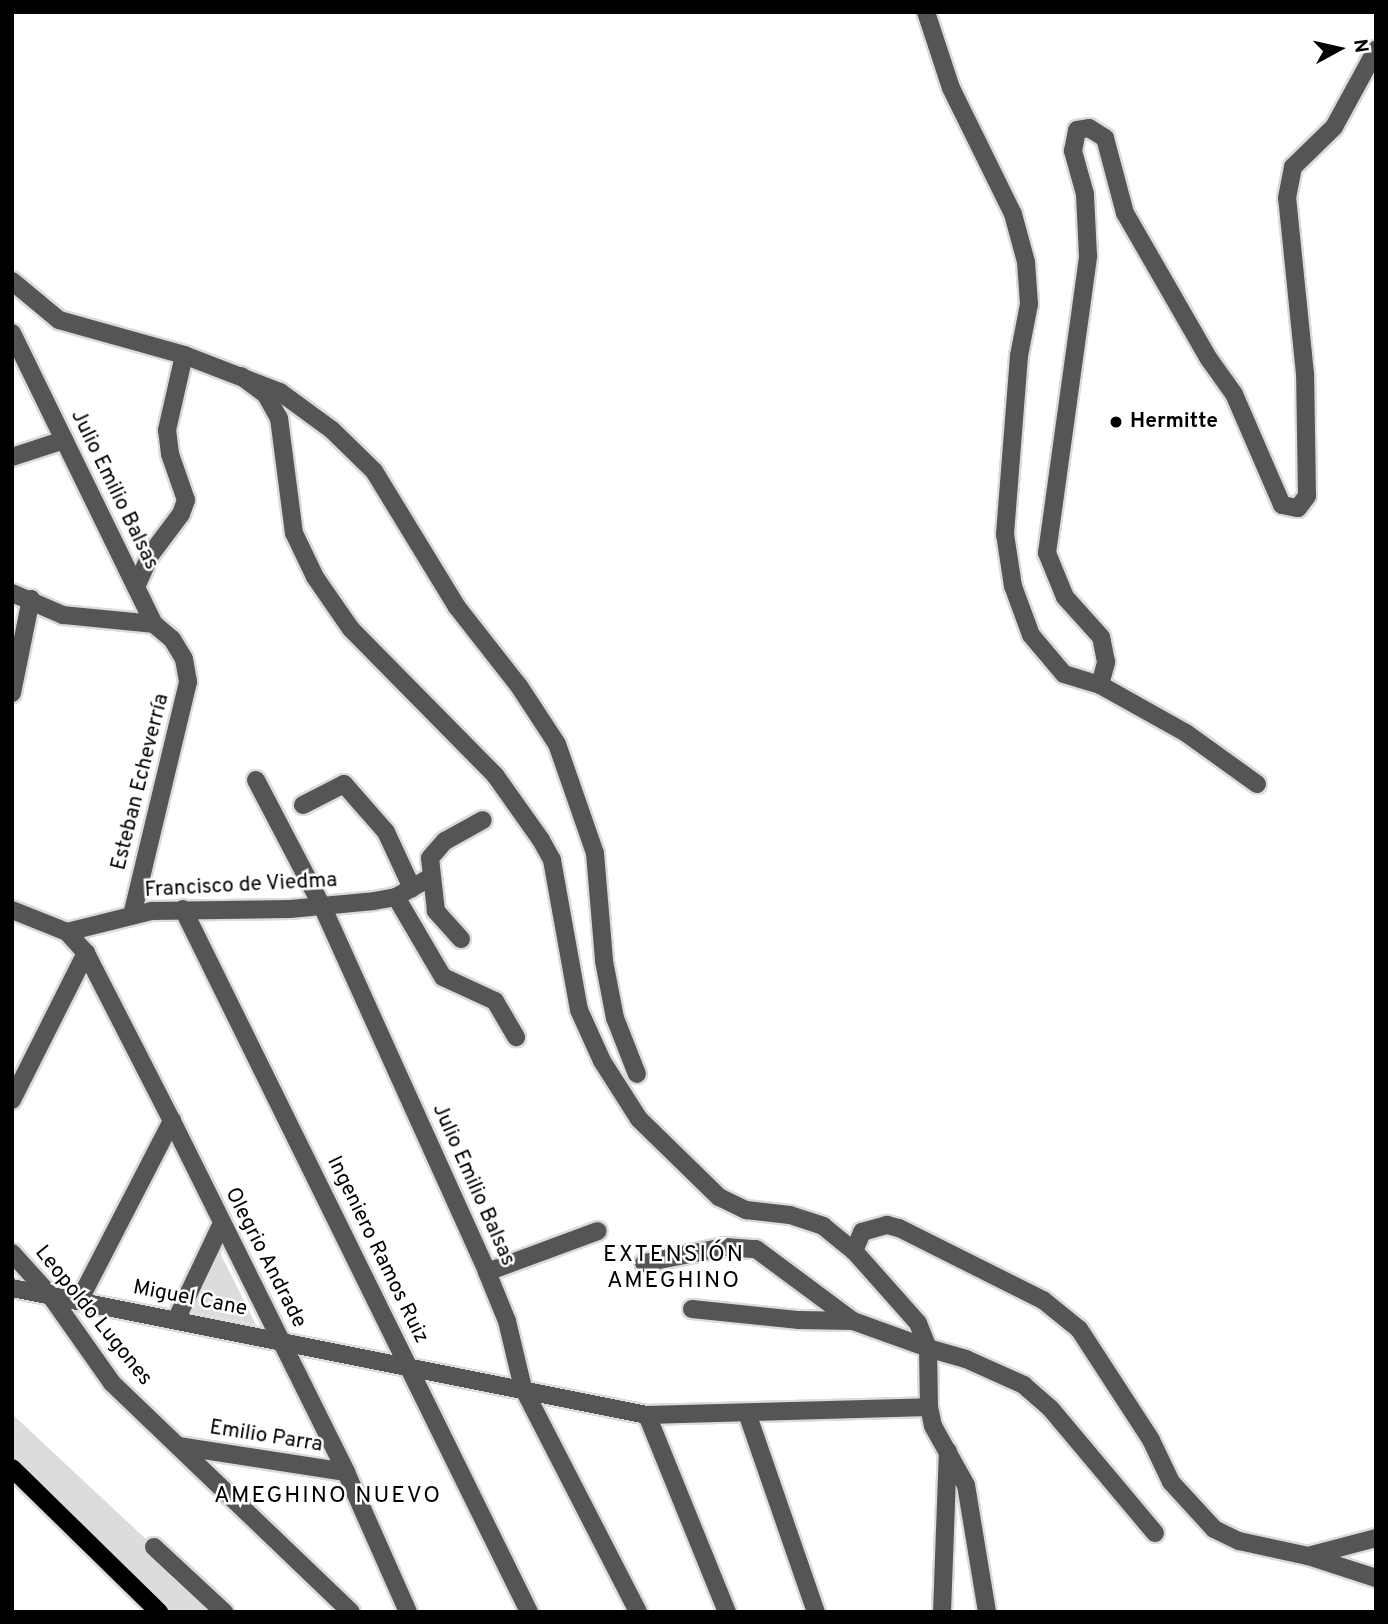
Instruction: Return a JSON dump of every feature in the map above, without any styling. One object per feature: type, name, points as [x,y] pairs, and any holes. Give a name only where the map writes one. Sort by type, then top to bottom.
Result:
[{"type":"main road","points":[[12,1468],[159,1612]]},
{"type":"street","points":[[926,12],[951,88],[1013,214],[1026,262],[1029,303],[1019,356],[1005,534],[1013,586],[1031,635],[1064,674],[1100,685],[1186,733],[1257,784]]},
{"type":"street","points":[[1100,685],[1106,662],[1101,637],[1065,597],[1047,553],[1088,256],[1085,194],[1073,151],[1077,130],[1089,128],[1105,138],[1125,213],[1209,359],[1234,394],[1282,505],[1298,508],[1307,496],[1305,374],[1287,198],[1293,167],[1334,127],[1376,50]]},
{"type":"street","points":[[12,281],[60,320],[184,355],[280,391],[332,430],[374,471],[457,607],[519,686],[557,744],[595,853],[604,961],[615,1018],[637,1073]]},
{"type":"street","name":"Julio Emilio Balsas","points":[[12,333],[154,624],[172,639],[184,659]]},
{"type":"street","points":[[136,587],[151,554],[181,514],[186,499],[170,454],[167,430],[184,355]]},
{"type":"street","points":[[241,376],[266,395],[279,418],[295,533],[315,577],[351,629],[495,775],[541,839],[552,860],[579,1010],[639,1119],[719,1197],[746,1210],[790,1215],[823,1226],[854,1251],[918,1323],[928,1348],[929,1407],[966,1485],[987,1612]]},
{"type":"street","points":[[12,457],[64,440]]},
{"type":"street","points":[[12,593],[63,615],[154,624]]},
{"type":"street","points":[[12,693],[31,599]]},
{"type":"street","name":"Esteban Echeverría","points":[[132,915],[188,682],[184,659]]},
{"type":"street","name":"Julio Emilio Balsas","points":[[256,780],[323,908],[487,1272],[507,1321],[523,1388],[638,1612]]},
{"type":"street","points":[[303,805],[344,784],[386,832],[412,888]]},
{"type":"street","points":[[461,939],[436,911],[430,858],[435,850],[484,820]]},
{"type":"street","name":"Francisco de Viedma","points":[[67,933],[132,915],[183,909],[323,908],[396,897],[431,877]]},
{"type":"street","points":[[396,897],[443,977],[495,1001],[516,1038]]},
{"type":"street","name":"Ingeniero Ramos Ruiz","points":[[183,909],[529,1612]]},
{"type":"street","points":[[12,910],[67,933]]},
{"type":"street","name":"Olegrio Andrade","points":[[67,933],[86,953],[172,1121],[346,1472],[408,1612]]},
{"type":"street","points":[[12,1100],[86,953]]},
{"type":"street","points":[[79,1301],[172,1121]]},
{"type":"street","points":[[176,1320],[222,1223]]},
{"type":"street","points":[[854,1251],[862,1232],[887,1225],[1043,1300],[1079,1329],[1144,1430],[1171,1482],[1214,1529],[1239,1541],[1308,1556],[1376,1578]]},
{"type":"street","points":[[487,1272],[597,1231]]},
{"type":"street","points":[[644,1263],[725,1247],[749,1247],[853,1321],[966,1359],[1024,1385],[1050,1408],[1155,1533]]},
{"type":"street","name":"Leopoldo Lugones","points":[[12,1253],[50,1295],[112,1383],[351,1612]]},
{"type":"street","name":"Miguel Cane","points":[[12,1288],[409,1365],[647,1415],[929,1407]]},
{"type":"street","points":[[692,1309],[799,1320],[853,1321]]},
{"type":"street","points":[[747,1413],[816,1612]]},
{"type":"street","points":[[647,1415],[727,1612]]},
{"type":"street","name":"Emilio Parra","points":[[178,1446],[346,1472]]},
{"type":"street","points":[[942,1612],[948,1451]]},
{"type":"street","points":[[1308,1556],[1376,1538]]},
{"type":"street","points":[[154,1547],[224,1612]]},
{"type":"shaded area","points":[[218,1249],[256,1325],[190,1312]]},
{"type":"shaded area","points":[[12,1414],[224,1612],[159,1612],[12,1468]]},
{"type":"place","name":"Hermitte","points":[[1116,422]]},
{"type":"district","name":"EXTENSIÓN AMEGHINO","points":[[674,1269]]},
{"type":"district","name":"AMEGHINO NUEVO","points":[[328,1497]]}]
